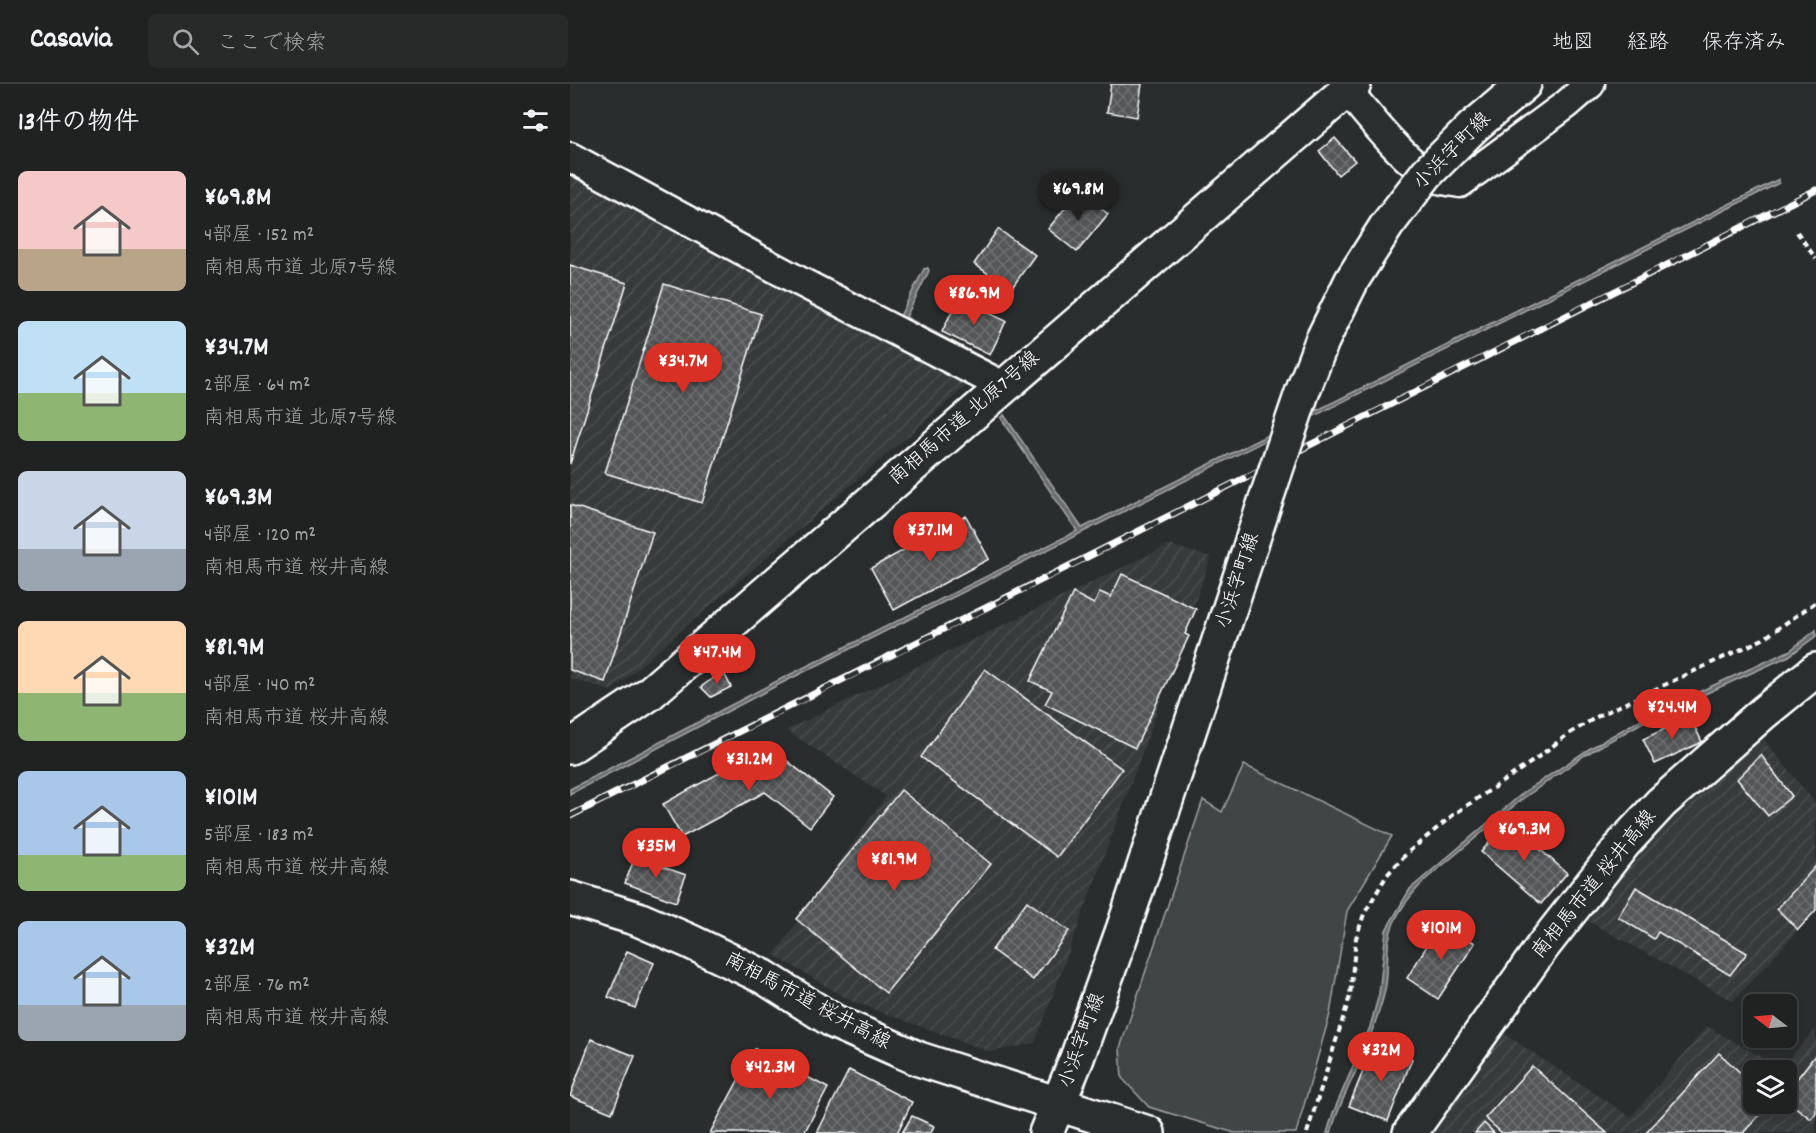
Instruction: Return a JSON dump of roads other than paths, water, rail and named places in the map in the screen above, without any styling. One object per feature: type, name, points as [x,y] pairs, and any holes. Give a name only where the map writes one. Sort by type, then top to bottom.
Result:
[{"type":"street","name":"小浜字町線","points":[[1053,1119],[1124,927],[1271,482],[1322,341],[1352,280],[1388,225],[1427,173],[1473,128],[1524,84]]},
{"type":"street","points":[[1351,87],[1420,170],[1435,178],[1460,183],[1567,104],[1590,84]]},
{"type":"street","name":"南相馬市道 北原7号線","points":[[570,747],[649,694],[1351,87]]},
{"type":"street","points":[[570,158],[799,281],[1004,386]]},
{"type":"street","name":"南相馬市道 桜井高線","points":[[1410,1133],[1543,946],[1624,843],[1661,803],[1763,713],[1816,670]]},
{"type":"street","name":"南相馬市道 桜井高線","points":[[570,898],[638,919],[690,941],[764,978],[835,1022],[1053,1119],[1148,1133]]},
{"type":"railway","points":[[570,816],[1816,190]]}]
